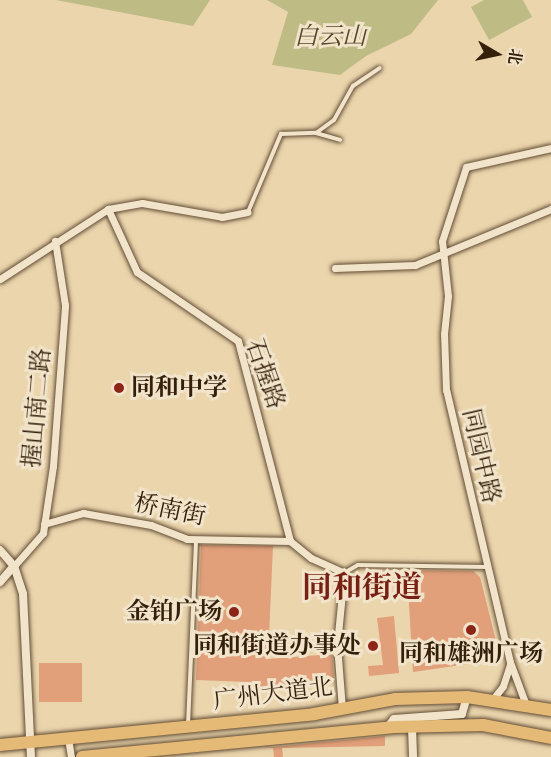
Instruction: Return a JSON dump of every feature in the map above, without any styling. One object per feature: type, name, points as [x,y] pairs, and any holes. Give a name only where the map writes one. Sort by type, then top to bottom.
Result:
[{"type":"highway","name":"广州大道北","points":[[0,745],[342,708],[377,700],[467,697],[493,699],[551,710]]},
{"type":"highway","name":"广州大道北","points":[[82,757],[387,728],[483,725],[551,738]]},
{"type":"street","name":"同园中路","points":[[526,705],[510,662],[446,390],[444,334],[448,296],[442,256],[448,213],[466,167],[551,148]]},
{"type":"street","points":[[0,279],[55,241],[108,210],[142,203],[222,217],[248,212]]},
{"type":"street","name":"石握路","points":[[108,210],[137,272],[238,341],[290,541]]},
{"type":"street","points":[[334,268],[415,265],[551,210]]},
{"type":"street","name":"握山南二路","points":[[14,566],[44,533],[65,305],[55,241]]},
{"type":"street","name":"桥南街","points":[[45,524],[83,513],[196,539],[290,541]]},
{"type":"street","points":[[290,541],[311,558],[344,573],[337,645],[342,708]]},
{"type":"street","points":[[0,550],[14,566],[23,594],[31,757]]},
{"type":"street","points":[[0,582],[14,566]]},
{"type":"street","points":[[493,699],[503,686],[510,662]]},
{"type":"street","points":[[387,728],[394,719],[462,714],[467,697]]},
{"type":"street","points":[[412,728],[413,757]]},
{"type":"street","points":[[68,738],[71,757]]},
{"type":"lane","points":[[316,133],[334,120],[353,86],[380,68]]},
{"type":"lane","points":[[248,212],[281,134],[316,133],[340,140]]},
{"type":"lane","points":[[188,726],[196,539]]},
{"type":"lane","points":[[344,573],[358,565],[488,567]]},
{"type":"green space","points":[[56,0],[210,0],[193,26]]},
{"type":"green space","name":"白云山","points":[[267,0],[438,0],[411,34],[366,56],[340,75],[272,65],[288,12]]},
{"type":"green space","points":[[484,0],[523,0],[532,17],[489,40],[471,7]]},
{"type":"building","name":"金铂广场","points":[[201,545],[273,546],[268,659],[332,654],[334,679],[250,692],[249,682],[196,680]]},
{"type":"building","name":"同和雄洲广场","points":[[407,570],[473,571],[480,577],[497,645],[489,661],[413,672]]},
{"type":"building","points":[[394,616],[399,673],[369,676],[368,666],[383,665],[377,618]]},
{"type":"building","points":[[39,663],[82,663],[82,702],[39,702]]},
{"type":"building","points":[[385,736],[385,746],[282,748],[283,757],[274,757],[273,748],[263,748]]},
{"type":"place","name":"同和中学","points":[[119,388]]},
{"type":"place","name":"金铂广场","points":[[234,612]]},
{"type":"place","name":"同和雄洲广场","points":[[471,630]]},
{"type":"place","name":"同和街道办事处","points":[[373,646]]},
{"type":"district","name":"同和街道","points":[[362,587]]}]
